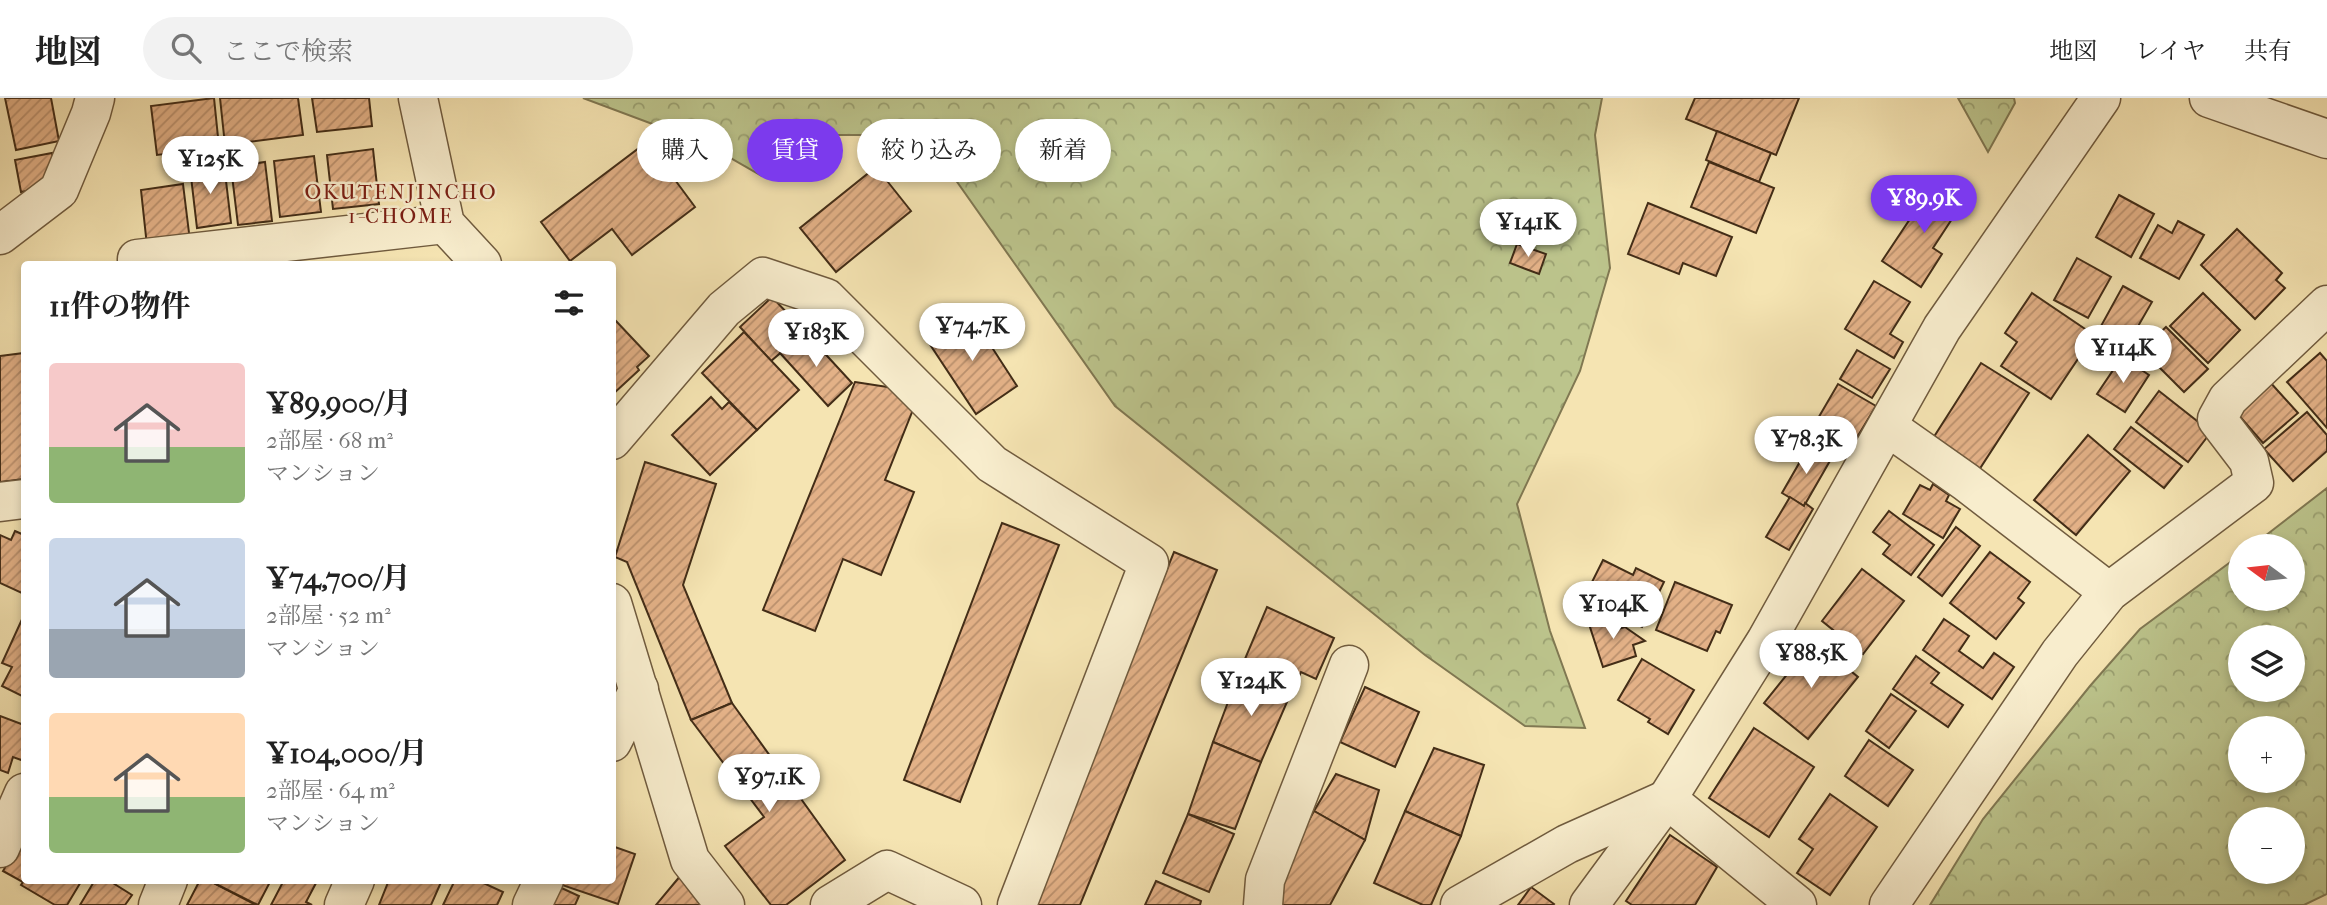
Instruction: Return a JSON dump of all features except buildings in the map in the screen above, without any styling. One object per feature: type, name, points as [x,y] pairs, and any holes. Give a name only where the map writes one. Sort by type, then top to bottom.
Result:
[{"type":"street","points":[[0,235],[59,190],[95,98]]},
{"type":"street","points":[[418,98],[445,224],[479,261]]},
{"type":"street","points":[[1589,905],[1667,799],[1766,641],[1942,328],[2101,98]]},
{"type":"street","points":[[2209,98],[2327,139]]},
{"type":"street","points":[[137,261],[445,224]]},
{"type":"street","points":[[616,435],[724,309],[763,276],[826,298],[992,464],[1149,564],[1017,905]]},
{"type":"street","points":[[1889,905],[2060,653],[2109,592],[2255,483],[2249,461],[2217,419],[2228,398],[2327,305]]},
{"type":"street","points":[[1888,427],[1966,482],[2109,592]]},
{"type":"street","points":[[0,502],[21,499]]},
{"type":"street","points":[[616,616],[690,860],[725,905]]},
{"type":"street","points":[[1263,905],[1265,880],[1349,665]]},
{"type":"street","points":[[616,734],[639,689]]},
{"type":"street","points":[[1460,905],[1567,844],[1667,799]]},
{"type":"street","points":[[1667,799],[1797,905]]},
{"type":"street","points":[[0,848],[21,800]]},
{"type":"street","points":[[830,905],[887,870],[962,905]]},
{"type":"street","points":[[158,905],[166,884]]},
{"type":"street","points":[[344,905],[353,884]]},
{"type":"street","points":[[532,905],[542,884]]},
{"type":"green space","points":[[583,98],[1602,98],[1595,135],[1610,268],[1580,371],[1517,504],[1550,631],[1585,728],[1525,726],[1425,655],[1115,406],[957,182],[1001,182],[1001,119],[857,119],[857,135],[843,135],[843,119],[747,119],[747,167],[733,159],[733,119],[639,119]]},
{"type":"green space","points":[[1958,98],[2014,98],[2015,103],[1988,152]]},
{"type":"green space","points":[[2327,488],[2327,894],[2304,905],[1930,905],[1983,819],[2090,686],[2140,629],[2228,564],[2228,611],[2305,611],[2305,534],[2268,534]]},
{"type":"district","name":"OKUTENJINCHO 1-CHOME","points":[[401,204]]}]
